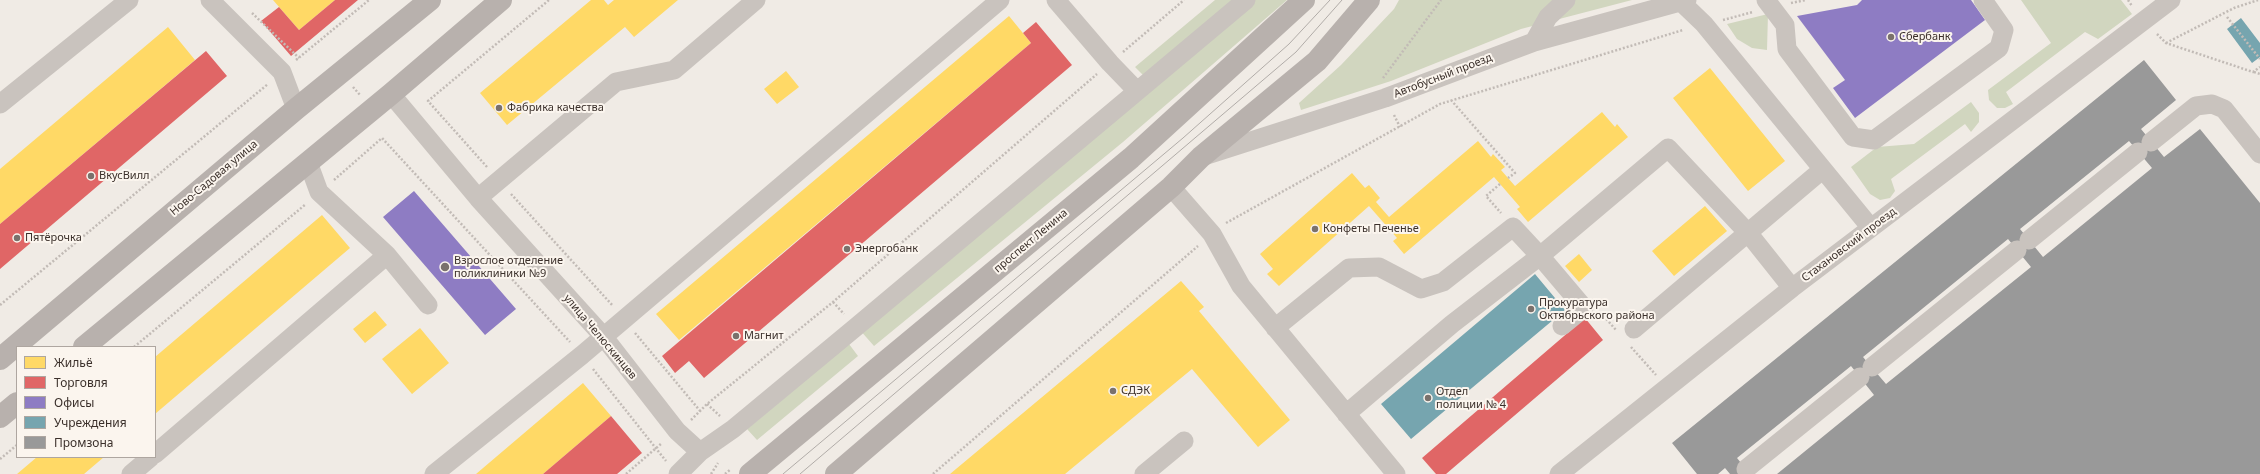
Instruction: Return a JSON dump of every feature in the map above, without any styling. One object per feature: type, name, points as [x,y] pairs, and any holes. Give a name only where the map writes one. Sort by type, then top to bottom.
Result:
[{"type":"main road","name":"Ново-Садовая улица","points":[[0,359],[296,109],[430,0]]},
{"type":"main road","points":[[85,346],[390,94],[501,0]]},
{"type":"main road","name":"проспект Ленина","points":[[750,474],[1131,158],[1304,0]]},
{"type":"main road","points":[[836,474],[1170,187],[1201,157],[1317,61],[1369,0]]},
{"type":"main road","points":[[0,417],[16,404]]},
{"type":"street","points":[[0,104],[128,0]]},
{"type":"street","points":[[210,0],[282,72],[296,109]]},
{"type":"street","points":[[478,198],[616,82],[674,70],[756,0]]},
{"type":"street","points":[[434,474],[582,355],[1000,0]]},
{"type":"street","points":[[1056,0],[1110,63],[1137,90]]},
{"type":"street","points":[[678,474],[700,452],[733,429],[831,348],[1246,0]]},
{"type":"street","points":[[1534,42],[1548,17],[1566,0]]},
{"type":"street","points":[[1769,4],[1785,25],[1787,49],[1853,137],[1874,140],[1999,48],[2004,30],[1983,0]]},
{"type":"street","points":[[2142,20],[2171,0]]},
{"type":"street","points":[[1684,1],[1871,228]]},
{"type":"street","name":"Автобусный проезд","points":[[1201,157],[1385,98],[1534,42],[1684,1]]},
{"type":"street","name":"Стахановский проезд","points":[[1559,474],[1792,288],[2142,20]]},
{"type":"street","name":"улица Челюскинцев","points":[[390,94],[478,198],[603,336],[677,431],[700,452]]},
{"type":"street","points":[[1746,469],[2196,106],[2212,104],[2224,109],[2260,154]]},
{"type":"street","points":[[1346,414],[1452,324],[1540,256],[1668,148],[1749,234],[1792,288]]},
{"type":"street","points":[[308,162],[319,192],[387,255],[428,305]]},
{"type":"street","points":[[1634,330],[1749,234],[1822,170]]},
{"type":"street","points":[[1170,187],[1212,234],[1241,286],[1396,474]]},
{"type":"street","points":[[1275,328],[1349,268],[1379,267],[1421,289],[1443,282],[1513,227],[1584,308],[1562,326]]},
{"type":"street","points":[[156,453],[387,255]]},
{"type":"street","points":[[1144,474],[1184,441]]},
{"type":"street","points":[[132,474],[150,458]]},
{"type":"path","points":[[0,305],[369,0]]},
{"type":"path","points":[[549,0],[428,101],[624,318],[701,412]]},
{"type":"path","points":[[707,404],[833,302],[1184,0]]},
{"type":"path","points":[[1385,98],[1382,80],[1441,0]]},
{"type":"path","points":[[933,474],[1221,225],[1440,104],[1769,4],[1806,0]]},
{"type":"path","points":[[2128,0],[2142,20],[2166,43],[2260,74]]},
{"type":"path","points":[[2166,43],[2234,8],[2258,0]]},
{"type":"path","points":[[249,10],[299,58]]},
{"type":"path","points":[[2228,17],[2260,59]]},
{"type":"path","points":[[2253,72],[2260,67]]},
{"type":"path","points":[[352,86],[361,97]]},
{"type":"path","points":[[1451,100],[1515,173],[1508,178]]},
{"type":"path","points":[[135,346],[382,138],[582,355],[656,447],[626,474]]},
{"type":"path","points":[[1500,184],[1486,196],[1513,227]]},
{"type":"path","points":[[0,459],[16,445]]},
{"type":"green space","points":[[1215,0],[1235,0],[1144,76],[1135,67]]},
{"type":"green space","points":[[1252,0],[1287,0],[1123,142],[874,346],[859,329]]},
{"type":"green space","points":[[1399,0],[1632,0],[1521,29],[1391,81],[1301,110],[1299,103],[1341,65],[1394,9]]},
{"type":"green space","points":[[2021,0],[2121,0],[2132,14],[2098,39],[2085,32],[2006,92],[2013,104],[2005,108],[1997,108],[1989,100],[1988,90],[2051,43]]},
{"type":"green space","points":[[1768,14],[1767,50],[1752,48],[1737,39],[1727,24]]},
{"type":"green space","points":[[1971,102],[1979,113],[1979,122],[1971,132],[1965,124],[1891,179],[1895,191],[1890,198],[1880,200],[1870,194],[1851,167],[1877,147],[1914,144]]},
{"type":"green space","points":[[849,344],[858,356],[757,440],[747,429]]},
{"type":"building: Жильё","points":[[273,0],[335,0],[299,30]]},
{"type":"building: Жильё","points":[[591,0],[604,0],[608,5],[614,0],[678,0],[634,37],[625,27],[507,125],[480,93]]},
{"type":"building: Жильё","points":[[1009,16],[1031,43],[679,340],[656,314]]},
{"type":"building: Жильё","points":[[168,27],[195,60],[0,224],[0,169]]},
{"type":"building: Жильё","points":[[1710,68],[1785,161],[1748,191],[1673,98]]},
{"type":"building: Жильё","points":[[786,71],[799,87],[777,104],[764,89]]},
{"type":"building: Жильё","points":[[1602,112],[1615,127],[1617,124],[1628,137],[1528,222],[1517,209],[1520,207],[1494,177],[1404,254],[1393,241],[1397,238],[1369,206],[1279,286],[1267,274],[1273,269],[1260,254],[1352,173],[1365,188],[1369,185],[1380,198],[1376,202],[1389,217],[1478,141],[1491,157],[1493,154],[1505,167],[1501,170],[1515,186]]},
{"type":"building: Жильё","points":[[1705,206],[1727,231],[1674,276],[1652,251]]},
{"type":"building: Жильё","points":[[322,215],[350,248],[156,413],[156,356]]},
{"type":"building: Жильё","points":[[1579,254],[1592,270],[1579,282],[1565,266]]},
{"type":"building: Жильё","points":[[1181,281],[1204,307],[1199,311],[1290,420],[1258,447],[1192,369],[1065,474],[950,474]]},
{"type":"building: Жильё","points":[[375,311],[387,325],[365,343],[353,329]]},
{"type":"building: Жильё","points":[[420,328],[449,363],[412,394],[382,359]]},
{"type":"building: Жильё","points":[[583,383],[611,416],[543,474],[476,474]]},
{"type":"building: Жильё","points":[[36,458],[103,458],[84,474],[17,474]]},
{"type":"building: Торговля","points":[[335,0],[358,0],[291,56],[261,21],[279,7],[299,30]]},
{"type":"building: Торговля","points":[[1036,22],[1072,65],[704,378],[689,361],[675,373],[662,356],[1031,43],[1023,33]]},
{"type":"building: Торговля","points":[[206,51],[227,76],[0,269],[0,224]]},
{"type":"building: Торговля","points":[[1585,318],[1603,340],[1446,474],[1436,474],[1422,458]]},
{"type":"building: Торговля","points":[[611,416],[642,453],[617,474],[543,474]]},
{"type":"building: Офисы","points":[[1862,0],[1971,0],[1985,20],[1855,118],[1833,88],[1845,80],[1797,16],[1857,5]]},
{"type":"building: Офисы","points":[[414,191],[516,309],[485,335],[383,217]]},
{"type":"building: Учреждения","points":[[2241,18],[2260,43],[2260,57],[2252,63],[2227,29]]},
{"type":"building: Учреждения","points":[[1535,274],[1565,310],[1411,439],[1381,404]]},
{"type":"building: Промзона","points":[[2144,60],[2176,100],[2141,129],[2164,157],[2200,129],[2260,203],[2260,474],[1777,474],[1874,395],[1851,366],[1737,458],[1750,474],[1730,474],[1725,468],[1718,474],[1697,474],[1672,443]],"holes":[[[2129,141],[2152,168],[2043,257],[2020,229]],[[2008,239],[2031,267],[1886,384],[1863,357]]]},
{"type":"tram line","points":[[783,474],[1183,138],[1289,44],[1330,0]]},
{"type":"tram line","points":[[800,474],[1296,52],[1342,0]]},
{"type":"place","name":"Сбербанк","points":[[1891,37]]},
{"type":"place","name":"Фабрика качества","points":[[499,108]]},
{"type":"place","name":"ВкусВилл","points":[[91,176]]},
{"type":"place","name":"Конфеты Печенье","points":[[1315,229]]},
{"type":"place","name":"Пятёрочка","points":[[17,238]]},
{"type":"place","name":"Энергобанк","points":[[847,249]]},
{"type":"place","name":"Взрослое отделение поликлиники №9","points":[[445,267]]},
{"type":"place","name":"Прокуратура Октябрьского района","points":[[1531,309]]},
{"type":"place","name":"Магнит","points":[[736,336]]},
{"type":"place","name":"СДЭК","points":[[1113,391]]},
{"type":"place","name":"Отдел полиции № 4","points":[[1428,398]]}]
